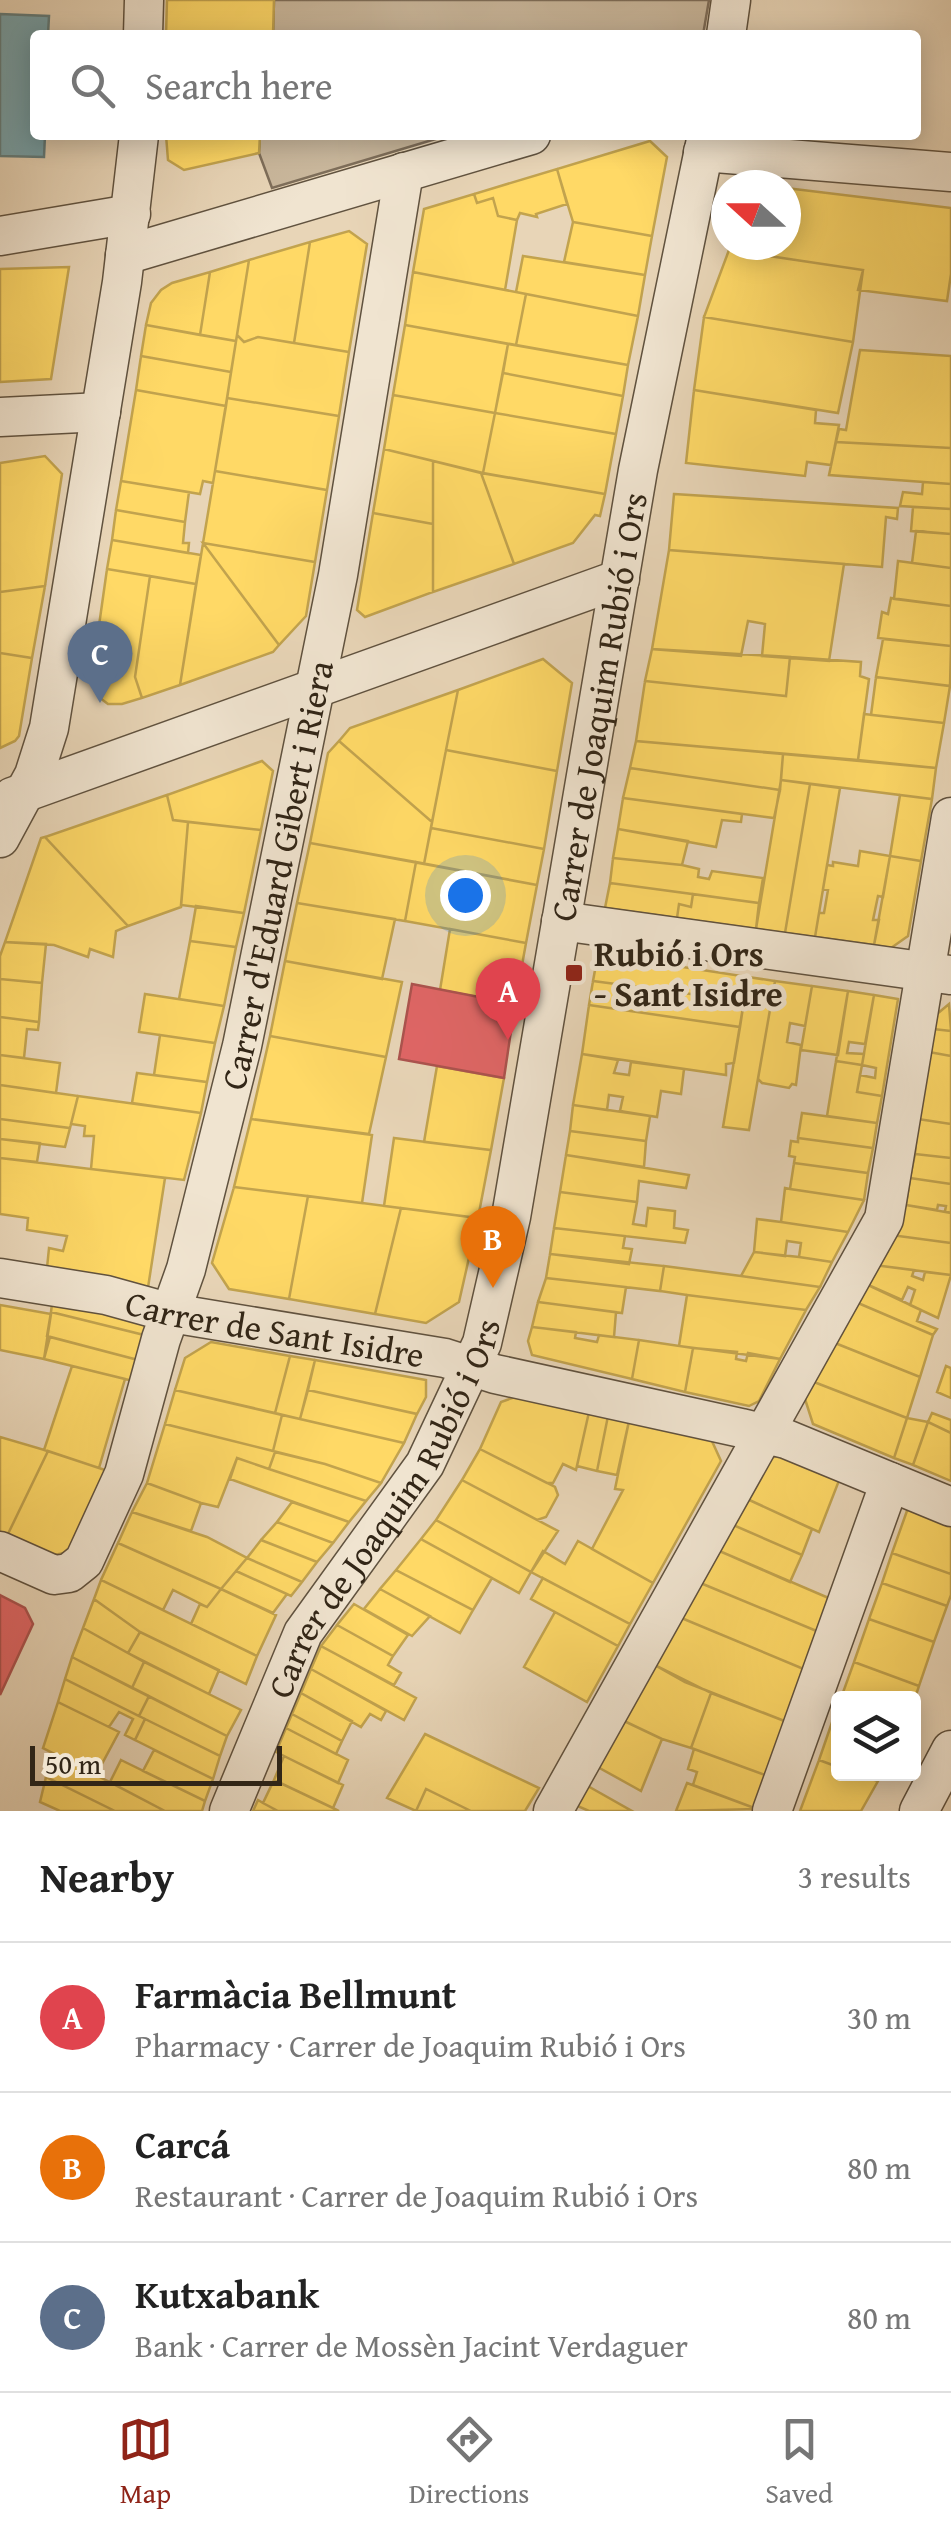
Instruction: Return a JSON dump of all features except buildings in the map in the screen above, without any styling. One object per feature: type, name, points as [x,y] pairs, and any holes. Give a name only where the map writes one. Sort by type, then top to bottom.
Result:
[{"type":"street","points":[[143,30],[144,0]]},
{"type":"street","points":[[727,30],[731,0]]},
{"type":"street","points":[[0,838],[12,797],[38,764],[49,728],[126,255],[138,140]]},
{"type":"street","points":[[126,255],[513,140]]},
{"type":"street","points":[[705,143],[951,172]]},
{"type":"street","name":"Carrer de Joaquim Rubió i Ors","points":[[230,1811],[303,1633],[425,1464],[482,1344],[511,1217],[638,470],[705,143]]},
{"type":"street","name":"Carrer d'Eduard Gibert i Riera","points":[[0,1551],[54,1575],[69,1573],[84,1562],[124,1474],[186,1269],[242,1046],[338,575],[404,172]]},
{"type":"street","points":[[0,236],[131,214]]},
{"type":"street","points":[[0,417],[100,412]]},
{"type":"street","points":[[12,797],[620,578]]},
{"type":"street","points":[[553,1811],[884,1219],[938,973],[951,817]]},
{"type":"street","points":[[561,921],[938,973]]},
{"type":"street","name":"Carrer de Sant Isidre","points":[[0,1278],[106,1295],[170,1313],[445,1358],[763,1434],[951,1507]]},
{"type":"street","points":[[772,1811],[890,1482]]},
{"type":"street","points":[[918,1811],[951,1750]]},
{"type":"shaded area","points":[[274,0],[709,0],[704,30],[273,30]]},
{"type":"shaded area","points":[[260,140],[432,140],[272,188],[259,153]]},
{"type":"place","name":"Kutxabank","points":[[100,703]]},
{"type":"place","name":"Rubió i Ors - Sant Isidre","points":[[574,973]]},
{"type":"place","name":"Farmàcia Bellmunt","points":[[508,1040]]},
{"type":"place","name":"Carcá","points":[[493,1288]]}]
